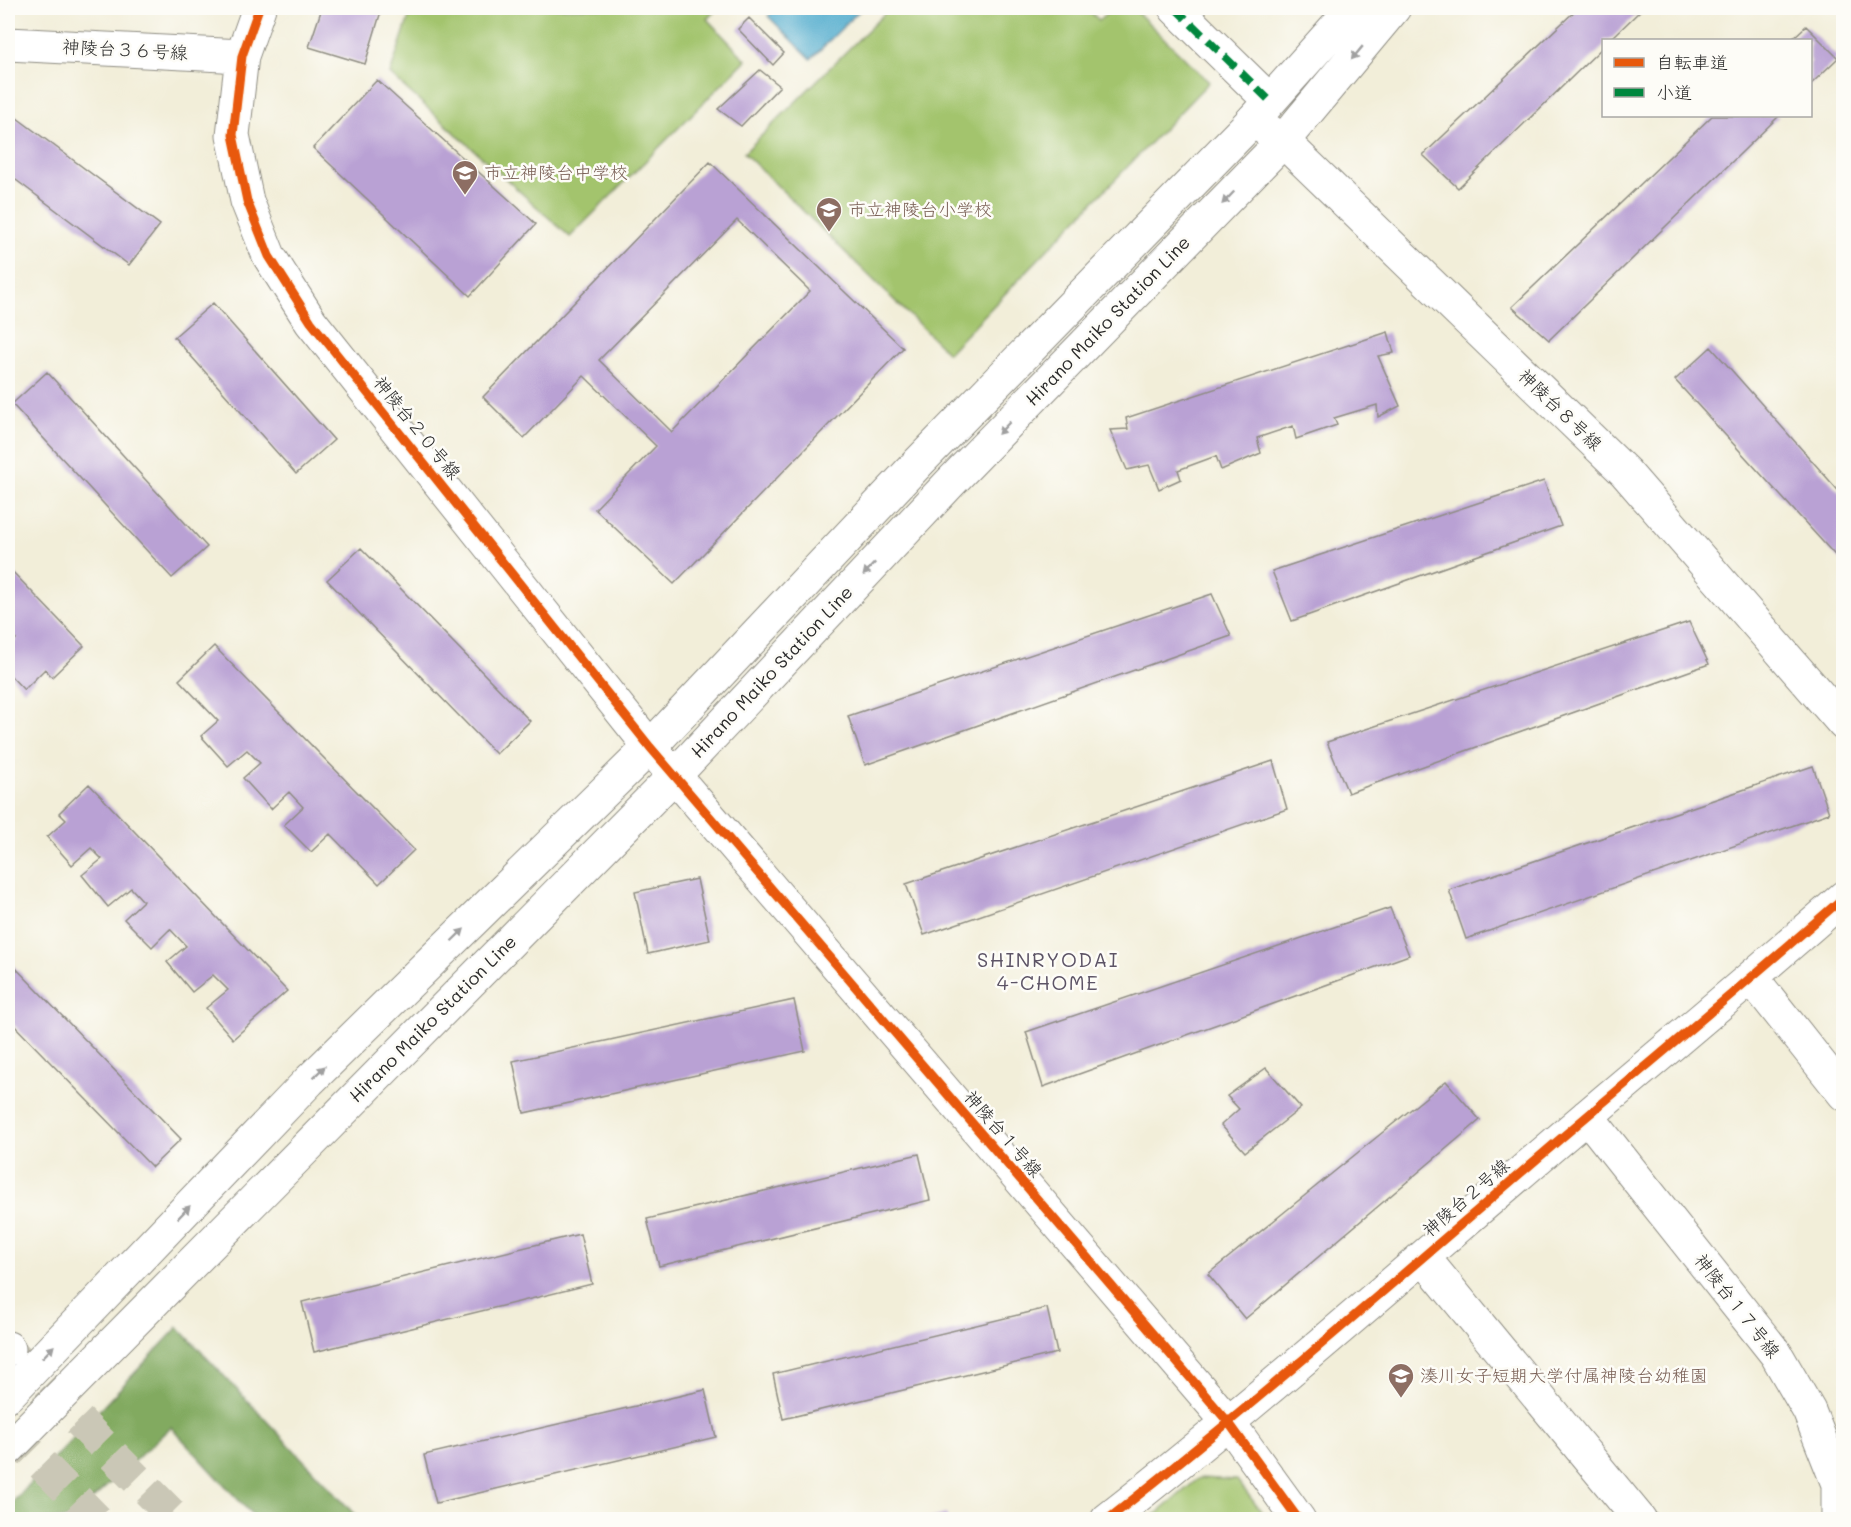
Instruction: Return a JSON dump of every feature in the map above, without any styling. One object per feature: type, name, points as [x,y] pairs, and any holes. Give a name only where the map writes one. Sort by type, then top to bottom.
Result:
[{"type":"street","name":"神陵台２０号線","points":[[259,8],[242,56],[233,135],[247,201],[269,256],[311,322],[650,747],[675,775]]},
{"type":"street","name":"神陵台８号線","points":[[1175,8],[1261,110],[1283,141],[1624,472],[1844,724]]},
{"type":"street","name":"Hirano Maiko Station Line","points":[[8,1395],[309,1081],[650,747],[912,470],[1261,110],[1353,8]]},
{"type":"street","name":"Hirano Maiko Station Line","points":[[8,1449],[675,775],[950,483],[1283,141],[1394,8]]},
{"type":"street","name":"神陵台３６号線","points":[[8,44],[242,56]]},
{"type":"street","name":"神陵台１号線","points":[[675,775],[1229,1423],[1299,1520]]},
{"type":"street","name":"神陵台２号線","points":[[1107,1520],[1229,1423],[1844,897]]},
{"type":"street","points":[[1752,978],[1844,1094]]},
{"type":"street","name":"神陵台１７号線","points":[[1587,1116],[1776,1354],[1809,1411],[1838,1484],[1838,1520]]},
{"type":"street","points":[[1422,1257],[1640,1520]]},
{"type":"green space","points":[[412,8],[718,8],[707,19],[746,60],[570,237],[390,74]]},
{"type":"green space","points":[[890,8],[1086,8],[1099,20],[1114,8],[1133,8],[1209,82],[948,353],[744,153]]},
{"type":"green space","points":[[178,1327],[359,1519],[256,1519],[171,1427],[71,1519],[8,1519],[8,1507]]},
{"type":"green space","points":[[1199,1478],[1237,1480],[1267,1519],[1150,1519]]},
{"type":"water","points":[[776,8],[862,8],[811,59],[768,16]]},
{"type":"building","points":[[322,8],[382,8],[365,64],[309,47]]},
{"type":"building","points":[[1578,8],[1643,8],[1611,39],[1602,39],[1602,48],[1458,188],[1423,155]]},
{"type":"building","points":[[749,18],[784,53],[773,65],[738,29]]},
{"type":"building","points":[[1806,26],[1838,58],[1812,83],[1812,39],[1792,39]]},
{"type":"building","points":[[760,70],[780,86],[741,126],[718,109]]},
{"type":"building","points":[[377,80],[536,224],[470,296],[313,148]]},
{"type":"building","points":[[13,115],[160,225],[129,265],[8,174],[8,122]]},
{"type":"building","points":[[1711,117],[1778,117],[1549,340],[1512,307]]},
{"type":"building","points":[[710,162],[903,348],[674,584],[595,509],[656,446],[584,376],[524,438],[483,397]],"holes":[[[737,220],[810,291],[672,432],[599,360]]]},
{"type":"building","points":[[213,303],[334,440],[296,474],[174,337]]},
{"type":"building","points":[[1388,332],[1394,353],[1378,356],[1400,406],[1378,417],[1377,405],[1334,418],[1337,425],[1296,439],[1293,426],[1257,438],[1261,453],[1221,470],[1216,456],[1178,470],[1181,479],[1159,489],[1149,465],[1127,470],[1110,430],[1128,429],[1126,418]]},
{"type":"building","points":[[1711,347],[1844,497],[1844,565],[1675,380]]},
{"type":"building","points":[[47,372],[207,547],[172,578],[12,404]]},
{"type":"building","points":[[1544,481],[1561,526],[1292,621],[1272,571]]},
{"type":"building","points":[[361,548],[530,721],[496,754],[327,580]]},
{"type":"building","points":[[8,567],[84,646],[52,677],[45,669],[24,690],[8,673],[8,647],[16,639],[8,630]]},
{"type":"building","points":[[1212,594],[1231,636],[865,765],[848,716]]},
{"type":"building","points":[[1689,622],[1709,664],[1348,793],[1327,742]]},
{"type":"building","points":[[214,646],[414,850],[379,884],[330,834],[311,852],[284,825],[303,807],[289,792],[271,809],[243,778],[260,763],[247,750],[228,766],[201,736],[218,721],[179,680]]},
{"type":"building","points":[[1273,761],[1287,809],[924,935],[906,884]]},
{"type":"building","points":[[1813,766],[1829,813],[1466,939],[1449,890]]},
{"type":"building","points":[[89,784],[287,991],[233,1039],[206,1008],[228,990],[213,975],[192,992],[167,962],[186,946],[170,929],[152,947],[124,919],[143,901],[131,888],[108,907],[82,875],[102,859],[91,848],[72,865],[47,837],[66,820],[59,813]]},
{"type":"building","points":[[697,879],[710,940],[648,954],[635,892]]},
{"type":"building","points":[[1390,908],[1409,955],[1043,1087],[1026,1032]]},
{"type":"building","points":[[8,960],[181,1139],[152,1167],[8,1019]]},
{"type":"building","points":[[794,1000],[805,1051],[524,1113],[513,1061]]},
{"type":"building","points":[[1266,1068],[1301,1108],[1245,1152],[1221,1125],[1239,1109],[1227,1096]]},
{"type":"building","points":[[1446,1081],[1480,1120],[1245,1319],[1208,1274]]},
{"type":"building","points":[[919,1154],[930,1200],[659,1266],[647,1219]]},
{"type":"building","points":[[580,1234],[592,1284],[314,1352],[302,1302]]},
{"type":"building","points":[[1047,1308],[1057,1353],[783,1419],[773,1374]]},
{"type":"building","points":[[705,1390],[716,1437],[436,1503],[424,1455]]},
{"type":"building","points":[[946,1514],[948,1520],[928,1520],[928,1519]]},
{"type":"tunnel","points":[[10,1351],[177,1520]]},
{"type":"tunnel","points":[[8,1430],[97,1520]]},
{"type":"marked path","points":[[1175,8],[1269,100]]},
{"type":"cycle path","points":[[259,8],[242,56],[233,135],[247,201],[269,256],[311,322],[650,747],[1229,1423],[1299,1520]]},
{"type":"cycle path","points":[[1107,1520],[1276,1382],[1844,897]]},
{"type":"place","name":"市立神陵台中学校","points":[[465,196]]},
{"type":"place","name":"市立神陵台小学校","points":[[829,233]]},
{"type":"place","name":"湊川女子短期大学付属神陵台幼稚園","points":[[1401,1399]]},
{"type":"district","name":"SHINRYODAI 4-CHOME","points":[[1048,972]]}]
